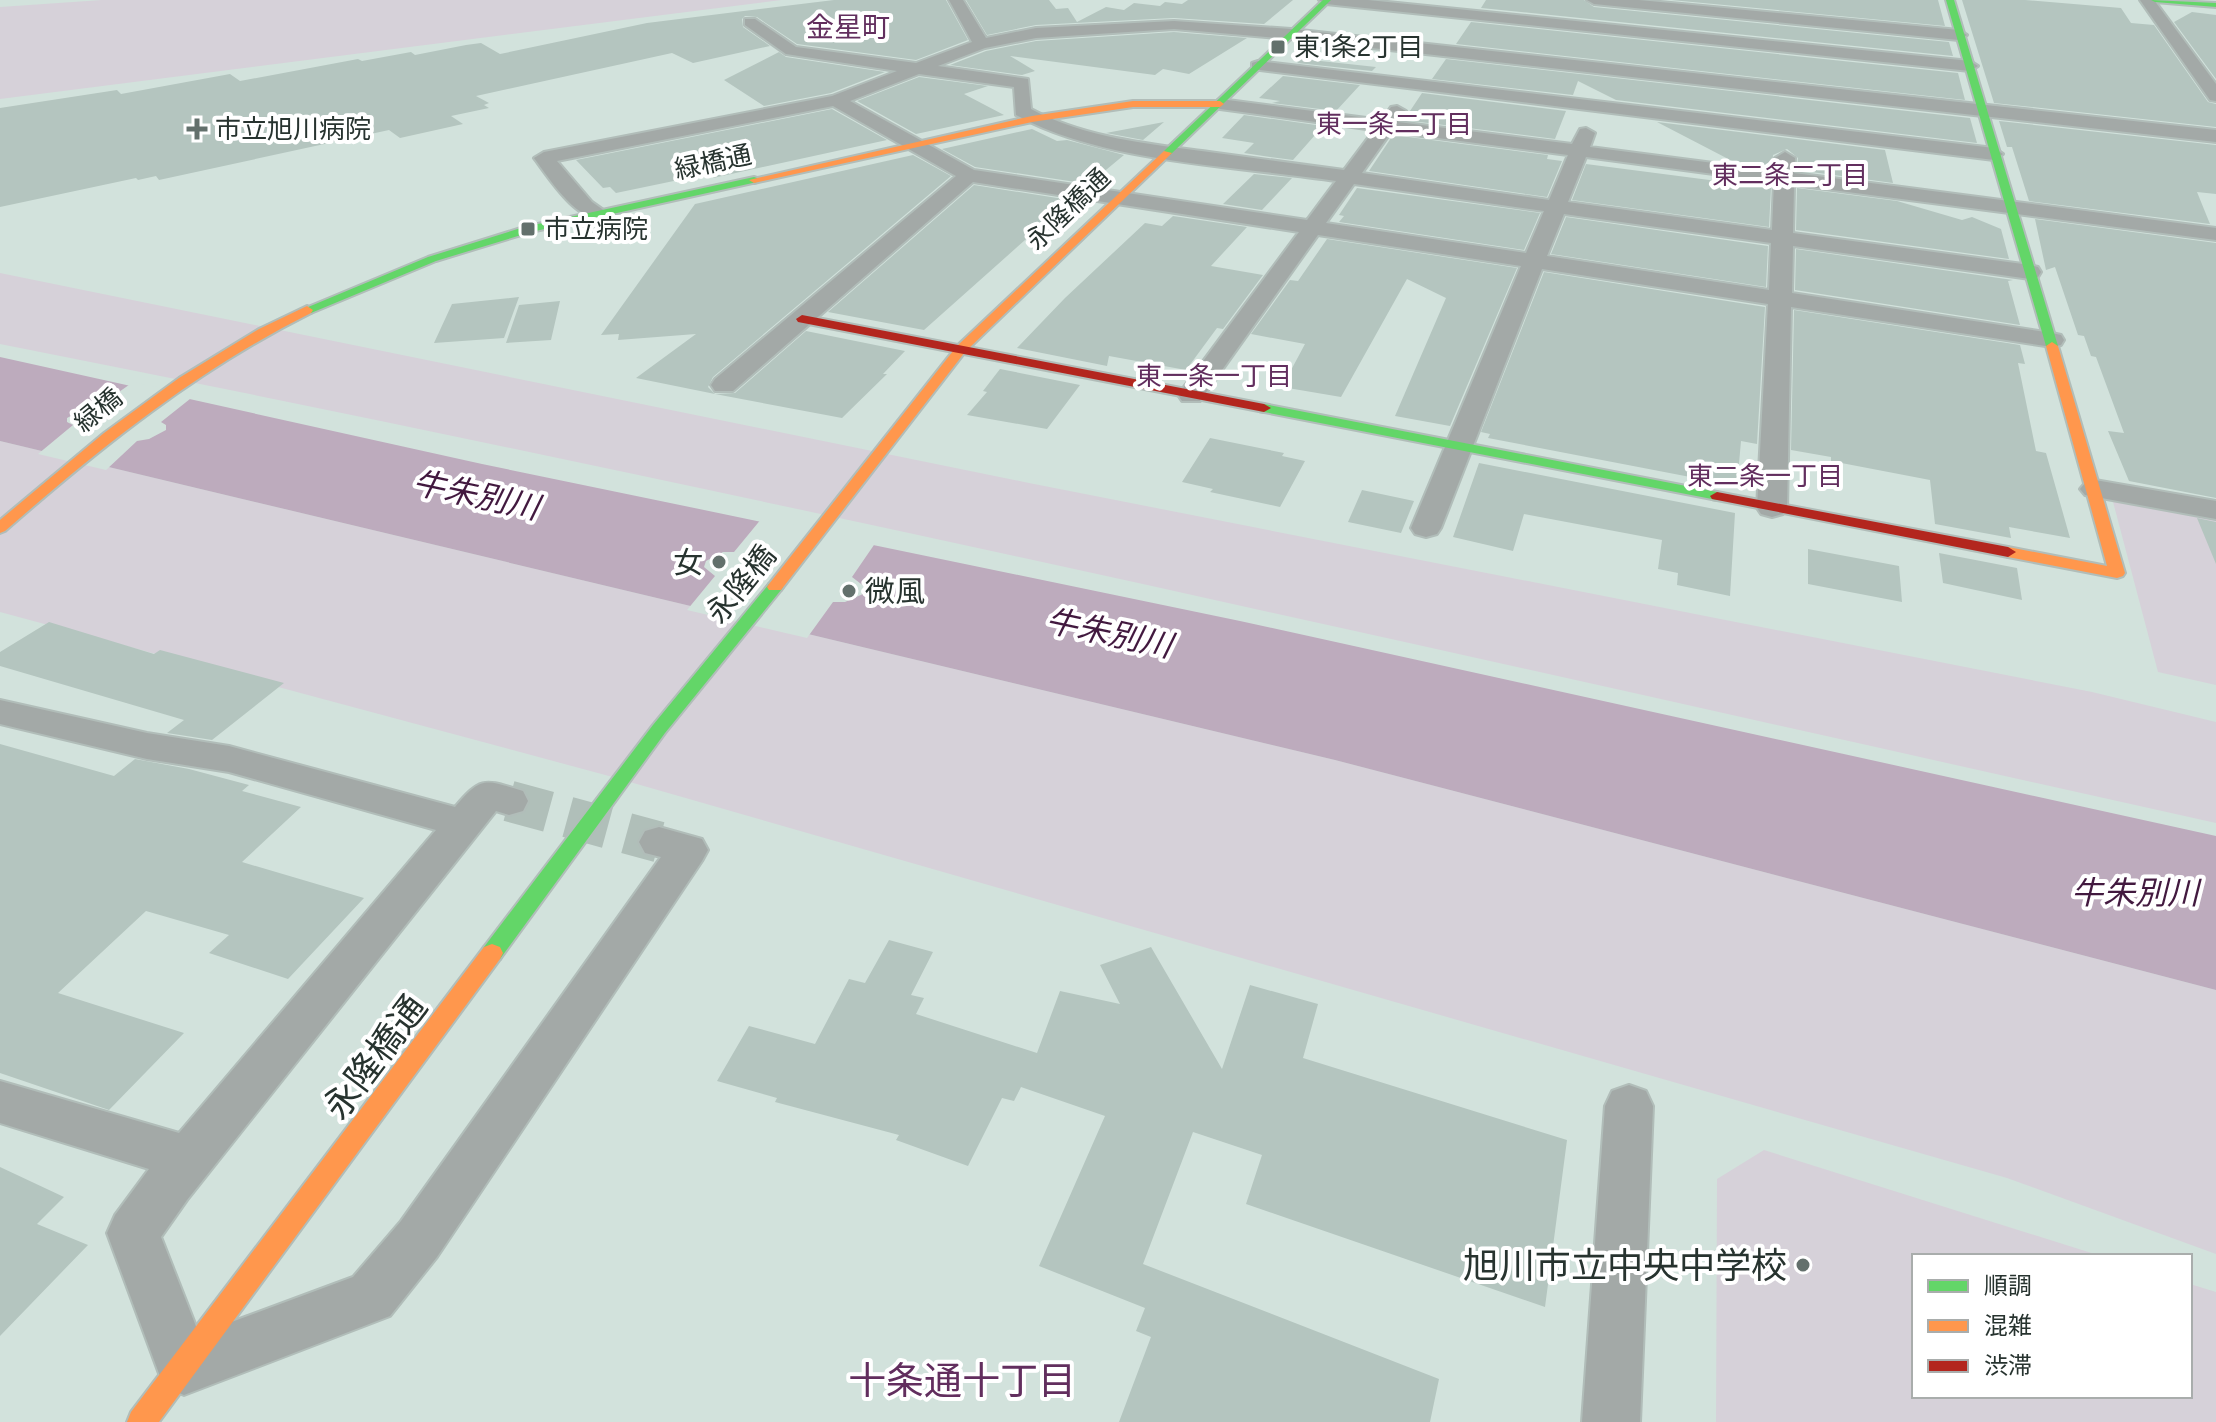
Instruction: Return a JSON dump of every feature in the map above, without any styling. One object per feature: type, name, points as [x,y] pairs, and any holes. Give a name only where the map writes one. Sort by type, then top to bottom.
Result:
[{"type":"street","points":[[956,0],[981,44]]},
{"type":"street","points":[[1326,0],[1970,66]]},
{"type":"street","name":"永隆橋通","points":[[864,472],[961,349],[1326,0]]},
{"type":"street","points":[[1594,0],[1959,35]]},
{"type":"street","points":[[802,319],[2117,573],[2052,340],[1950,0]]},
{"type":"street","points":[[2147,0],[2216,96]]},
{"type":"street","points":[[2155,0],[2216,5]]},
{"type":"street","points":[[1426,528],[1558,206],[1633,2]]},
{"type":"street","points":[[750,22],[792,51],[1022,83],[1022,111],[1032,119],[1060,131],[1350,177],[2030,272]]},
{"type":"street","points":[[599,214],[585,206],[544,158],[836,100],[981,44],[1097,22],[1291,34],[2216,136]]},
{"type":"street","points":[[1191,395],[1440,51]]},
{"type":"street","points":[[1258,66],[1994,154]]},
{"type":"street","points":[[1772,508],[1783,238],[1782,179],[1789,129],[1790,90]]},
{"type":"street","points":[[836,100],[969,175],[2052,340]]},
{"type":"street","name":"緑橋通","points":[[237,346],[373,279],[447,251],[528,229],[1032,119],[1133,104],[1220,104]]},
{"type":"street","points":[[1220,104],[1385,128],[2216,234]]},
{"type":"street","points":[[724,385],[969,175]]},
{"type":"street","name":"緑橋","points":[[0,528],[162,393],[237,346]]},
{"type":"street","name":"永隆橋","points":[[659,729],[864,472]]},
{"type":"street","points":[[2095,489],[2216,510]]},
{"type":"street","points":[[0,712],[147,746],[229,759],[463,823]]},
{"type":"street","name":"永隆橋通","points":[[141,1422],[659,729]]},
{"type":"street","points":[[509,801],[487,795],[133,1233],[184,1367],[371,1297],[419,1239],[688,850],[659,842]]},
{"type":"street","points":[[0,1102],[190,1159]]},
{"type":"street","points":[[1611,1422],[1629,1106]]},
{"type":"shaded area","points":[[102,0],[781,0],[0,99],[0,7]]},
{"type":"shaded area","points":[[0,273],[1029,483],[2092,692],[2216,722],[2216,823],[832,516],[0,344]]},
{"type":"shaded area","points":[[0,441],[1335,760],[2216,990],[2216,1254],[2007,1178],[609,776],[0,612]]},
{"type":"shaded area","points":[[2112,498],[2216,518],[2216,685],[2158,672]]},
{"type":"shaded area","name":"旭川市立中央中学校","points":[[1764,1150],[2095,1254],[1912,1254],[1912,1398],[2192,1398],[2192,1285],[2216,1292],[2216,1422],[1716,1422],[1717,1179]]},
{"type":"water","name":"牛朱別川","points":[[0,357],[482,464],[1240,621],[2216,836],[2216,990],[1335,760],[0,441]]},
{"type":"pier","points":[[133,382],[195,395],[161,422],[166,425],[166,430],[137,441],[106,470],[38,454],[73,425],[67,422],[67,418],[86,408],[98,407]]},
{"type":"pier","points":[[762,518],[876,542],[852,577],[865,587],[863,594],[845,602],[833,602],[807,638],[687,610],[715,576],[704,567],[706,561],[723,552],[734,552]]},
{"type":"building","name":"市立旭川病院","points":[[834,0],[946,0],[968,40],[916,60],[797,44],[757,17],[745,16],[742,19],[743,27],[770,46],[693,63],[672,53],[476,96],[489,103],[484,105],[489,108],[451,116],[463,124],[400,138],[389,130],[159,180],[156,176],[136,178],[0,207],[0,108],[117,90],[121,94],[230,74],[240,81],[358,59],[362,61],[411,52],[415,55],[481,43],[500,54],[647,23]]},
{"type":"building","points":[[966,0],[1049,0],[1056,9],[1068,8],[1077,22],[1106,7],[1124,10],[1134,3],[1160,6],[1165,2],[1182,4],[1188,0],[1293,0],[1264,24],[1174,18],[1036,25],[987,35]]},
{"type":"building","points":[[1486,0],[1584,0],[1594,7],[1949,42],[1953,56],[1481,8]]},
{"type":"building","points":[[1671,0],[1938,0],[1945,26]]},
{"type":"building","points":[[1962,0],[2025,0],[2121,8],[2131,23],[2154,25],[2208,102],[2216,104],[2216,127],[1994,103]]},
{"type":"building","points":[[2192,12],[2216,15],[2216,79],[2174,22]]},
{"type":"building","points":[[1471,22],[1958,73],[1965,100],[1456,44]]},
{"type":"building","points":[[1174,32],[1247,38],[1189,74],[1163,69],[1155,75],[1010,56],[1035,71],[1022,75],[950,65],[986,51],[1036,41]]},
{"type":"building","points":[[779,52],[786,57],[885,72],[831,93],[764,106],[724,80]]},
{"type":"building","points":[[1302,59],[1376,67],[1372,71],[1297,63]]},
{"type":"building","points":[[1446,59],[1970,118],[1977,143],[1616,100],[1578,81],[1573,95],[1432,79]]},
{"type":"building","points":[[1283,76],[1360,85],[1336,111],[1272,103],[1280,101],[1259,98]]},
{"type":"building","points":[[919,77],[988,86],[964,94],[1004,115],[916,134],[857,101]]},
{"type":"building","points":[[1422,93],[1566,111],[1555,139],[1404,120]]},
{"type":"building","points":[[832,109],[887,140],[713,178],[717,172],[616,193],[610,187],[603,188],[576,160]]},
{"type":"building","points":[[1244,115],[1323,126],[1293,160],[1270,157],[1244,153],[1254,143],[1222,138]]},
{"type":"building","points":[[1999,121],[2216,145],[2216,194],[2197,192],[2210,224],[2029,201],[2012,147],[2007,147]]},
{"type":"building","points":[[1164,122],[1143,140],[1106,133]]},
{"type":"building","points":[[1657,122],[1885,150],[1893,183],[1797,170],[1798,158],[1787,149],[1773,155],[1772,168],[1736,163]]},
{"type":"building","points":[[1032,129],[1057,141],[1067,140],[1124,155],[1089,184],[975,167],[942,149]]},
{"type":"building","points":[[1393,135],[1548,155],[1547,159],[1562,161],[1547,197],[1369,171]]},
{"type":"building","points":[[913,155],[951,176],[713,377],[708,387],[715,394],[636,378],[696,334],[618,340],[619,334],[601,335],[695,204]]},
{"type":"building","points":[[1586,164],[1771,188],[1769,227],[1572,200]]},
{"type":"building","points":[[1254,174],[1292,178],[1262,210],[1223,204]]},
{"type":"building","points":[[974,185],[1070,200],[924,330],[828,312]]},
{"type":"building","points":[[1357,188],[1540,213],[1524,250],[1339,222],[1344,216],[1339,215]]},
{"type":"building","points":[[1797,188],[1897,201],[1962,220],[1972,217],[2001,229],[2009,259],[1796,230]]},
{"type":"building","points":[[1173,216],[1247,227],[1211,266],[1263,275],[1223,329],[1217,328],[1186,370],[1109,356],[1107,366],[1017,348],[1145,223],[1162,226]]},
{"type":"building","points":[[1566,217],[1768,246],[1766,287],[1551,254]]},
{"type":"building","points":[[2035,219],[2216,243],[2216,498],[2129,481],[2108,431],[2124,433],[2096,357],[2091,356],[2084,336],[2078,335],[2055,267],[2046,270]]},
{"type":"building","points":[[1327,239],[1517,268],[1450,426],[1395,416],[1446,298],[1407,279],[1341,397],[1282,387],[1305,344],[1251,334],[1290,280],[1298,281]]},
{"type":"building","points":[[1796,249],[2013,280],[2008,281],[2020,325],[1795,290]]},
{"type":"building","points":[[1544,272],[1765,307],[1757,444],[1741,441],[1737,486],[1488,438],[1490,434],[1481,432]]},
{"type":"building","points":[[519,297],[504,338],[434,343],[452,304]]},
{"type":"building","points":[[560,301],[551,340],[506,343],[519,305]]},
{"type":"building","points":[[1794,310],[2020,345],[2025,364],[2018,363],[2036,451],[2046,453],[2070,538],[2009,527],[2011,538],[1935,524],[1930,480],[1791,450]]},
{"type":"building","points":[[806,331],[905,351],[883,374],[887,374],[842,418],[715,394],[735,393]]},
{"type":"building","points":[[1000,369],[1080,385],[1047,429],[967,415],[987,392],[983,391]]},
{"type":"building","points":[[1210,438],[1284,453],[1282,456],[1305,461],[1280,507],[1210,492],[1213,489],[1182,482]]},
{"type":"building","points":[[1479,463],[1735,513],[1730,596],[1677,585],[1678,573],[1658,569],[1662,540],[1524,514],[1513,551],[1453,537]]},
{"type":"building","points":[[1362,490],[1414,501],[1401,533],[1348,522]]},
{"type":"building","points":[[2197,518],[2216,522],[2216,564]]},
{"type":"building","points":[[1808,549],[1899,566],[1902,602],[1808,584]]},
{"type":"building","points":[[1939,553],[2017,568],[2022,600],[1943,583]]},
{"type":"building","points":[[49,622],[154,654],[160,650],[284,683],[212,740],[167,733],[184,720],[0,666],[0,652]]},
{"type":"building","points":[[0,744],[114,776],[135,759],[189,769],[249,785],[242,791],[301,807],[242,862],[364,898],[288,979],[209,953],[229,935],[146,911],[58,993],[184,1033],[109,1110],[0,1073]]},
{"type":"building","points":[[889,940],[933,952],[911,995],[924,998],[916,1014],[1037,1053],[1060,991],[1120,1004],[1100,965],[1151,947],[1222,1069],[1250,985],[1318,1004],[1303,1058],[1567,1140],[1545,1307],[1246,1204],[1262,1155],[1193,1132],[1143,1264],[1439,1379],[1430,1422],[1119,1422],[1151,1337],[1136,1331],[1145,1308],[1039,1266],[1105,1116],[1021,1087],[1014,1101],[1002,1098],[968,1166],[896,1140],[899,1135],[775,1102],[777,1098],[717,1081],[749,1026],[815,1044],[849,979],[865,983]]},
{"type":"building","points":[[0,1167],[64,1197],[37,1224],[88,1245],[0,1336]]},
{"type":"tunnel","points":[[509,801],[659,842]]},
{"type":"traffic: fast","points":[[1167,153],[1327,0]]},
{"type":"traffic: fast","points":[[1950,0],[2052,346]]},
{"type":"traffic: fast","points":[[2155,0],[2216,5]]},
{"type":"traffic: fast","points":[[307,310],[432,259],[528,229],[754,180]]},
{"type":"traffic: fast","points":[[1264,408],[1717,496]]},
{"type":"traffic: fast","points":[[492,953],[659,729],[775,587]]},
{"type":"traffic: slow","points":[[754,180],[1032,119],[1133,104],[1220,104]]},
{"type":"traffic: slow","points":[[775,587],[961,349],[1167,153]]},
{"type":"traffic: slow","points":[[0,528],[108,436],[183,381],[222,355],[307,310]]},
{"type":"traffic: slow","points":[[2008,552],[2117,573],[2052,346]]},
{"type":"traffic: slow","points":[[141,1422],[492,953]]},
{"type":"traffic: jam","points":[[802,319],[1264,408]]},
{"type":"traffic: jam","points":[[1717,496],[2008,552]]},
{"type":"place","name":"東1条2丁目","points":[[1278,47]]},
{"type":"place","name":"市立旭川病院","points":[[197,129]]},
{"type":"place","name":"市立病院","points":[[528,229]]},
{"type":"place","name":"女","points":[[719,562]]},
{"type":"place","name":"微風","points":[[849,591]]},
{"type":"place","name":"旭川市立中央中学校","points":[[1803,1265]]},
{"type":"district","name":"金星町","points":[[848,27]]},
{"type":"district","name":"東一条二丁目","points":[[1394,124]]},
{"type":"district","name":"東二条二丁目","points":[[1790,175]]},
{"type":"district","name":"東一条一丁目","points":[[1214,376]]},
{"type":"district","name":"東二条一丁目","points":[[1765,476]]},
{"type":"district","name":"十条通十丁目","points":[[962,1381]]}]
